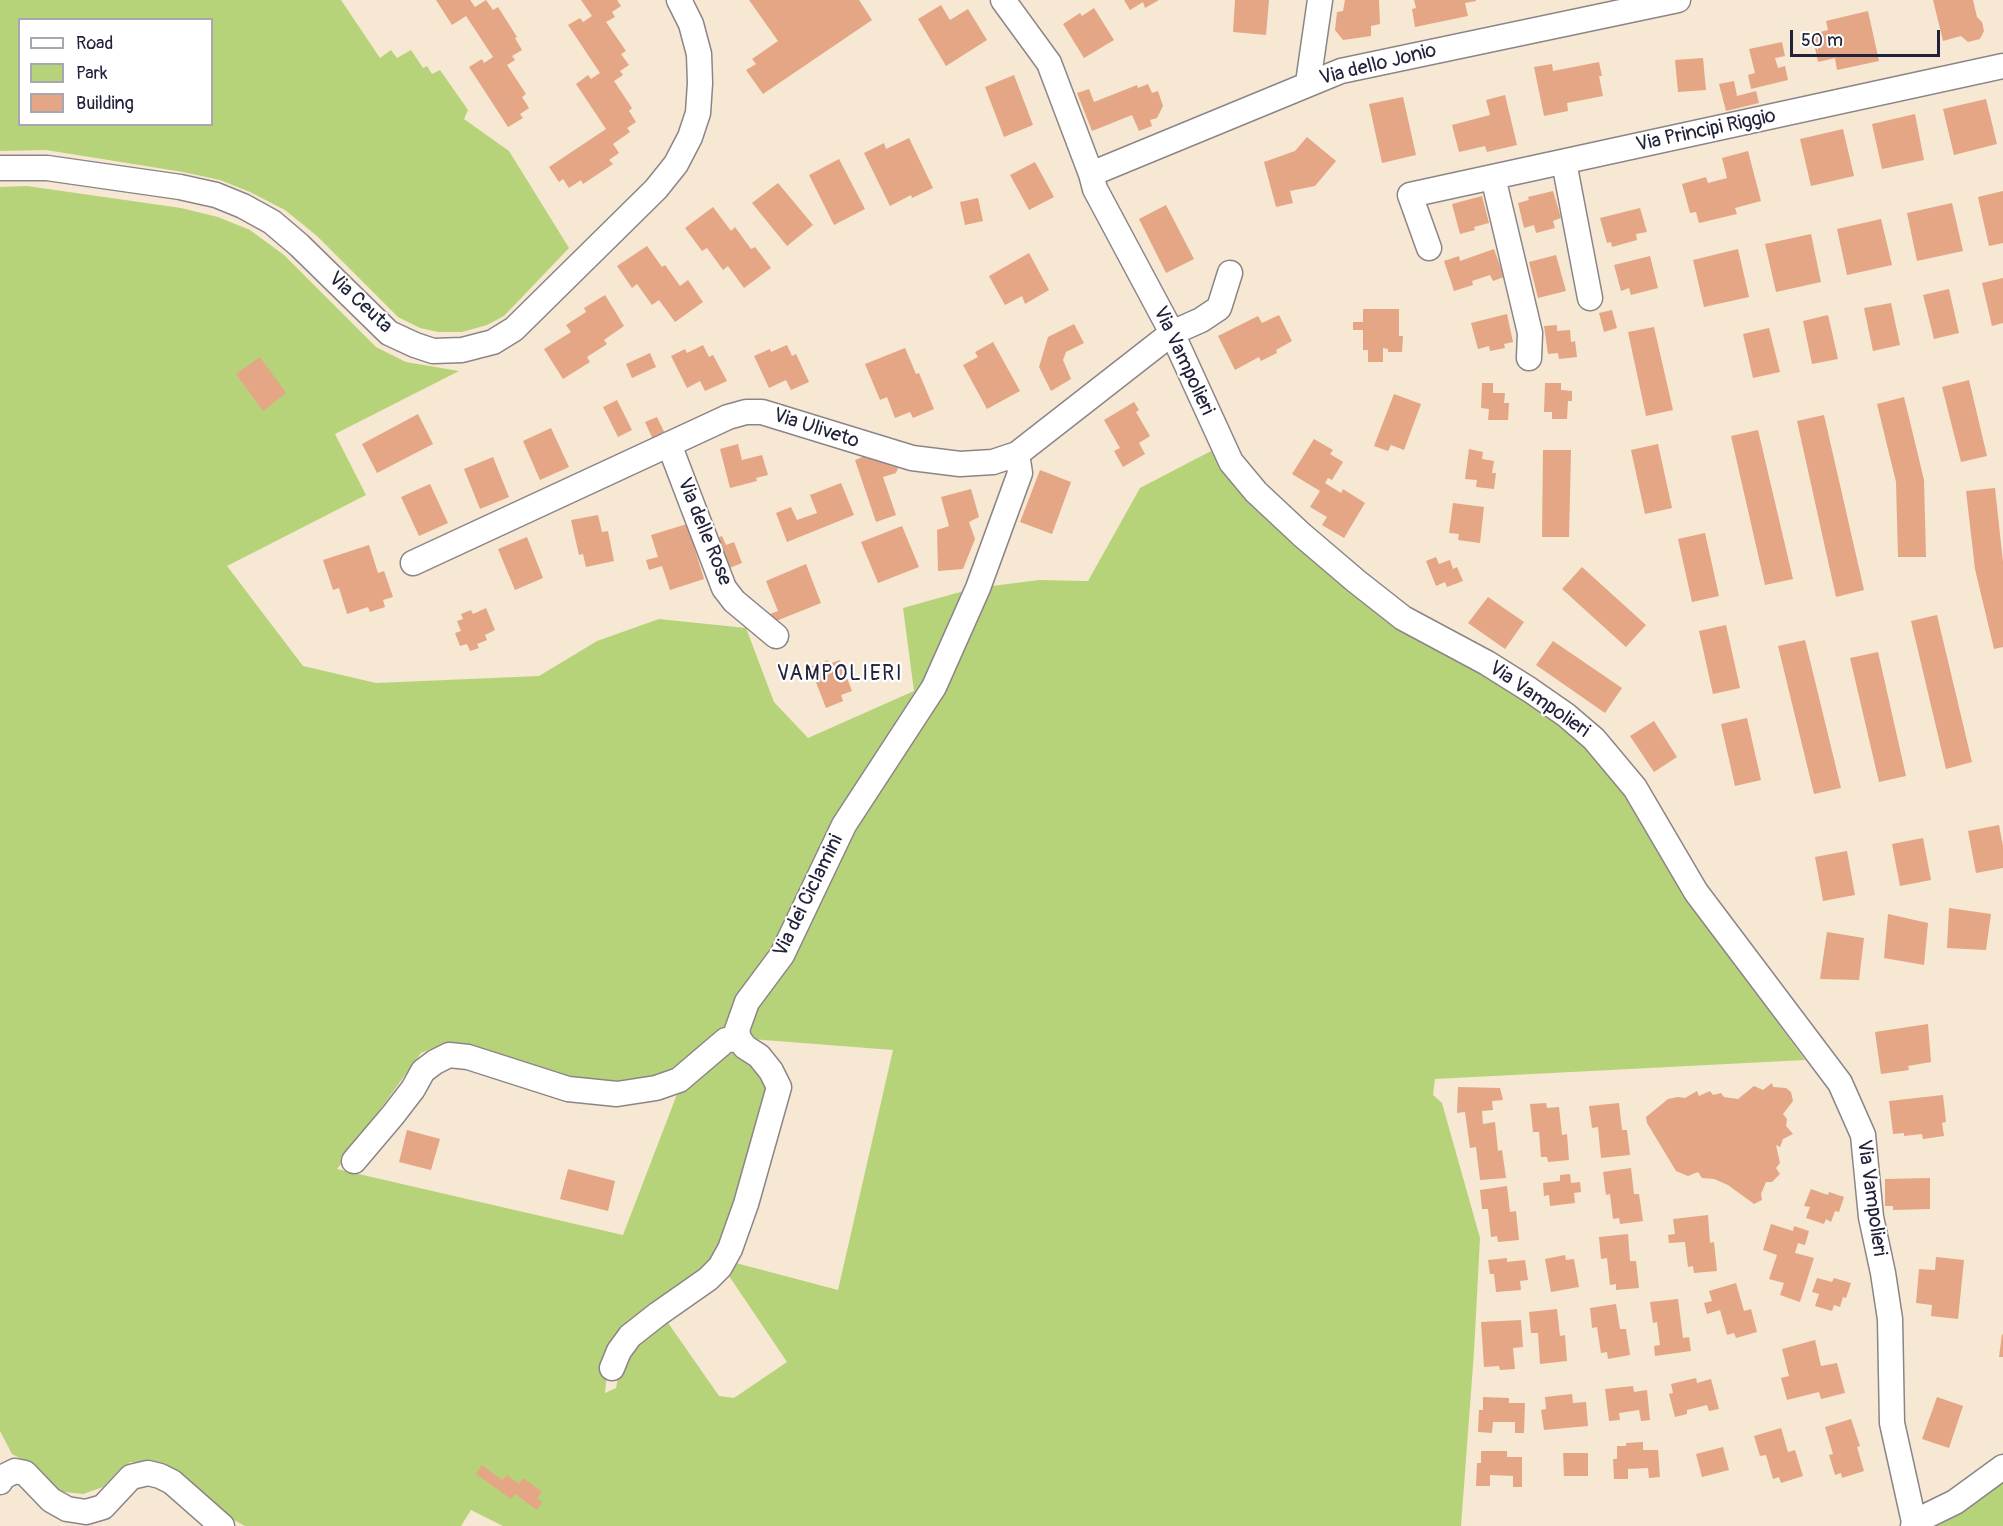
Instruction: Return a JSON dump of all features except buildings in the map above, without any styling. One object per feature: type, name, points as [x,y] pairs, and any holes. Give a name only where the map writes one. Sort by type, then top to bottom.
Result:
[{"type":"street","name":"Via Ceuta","points":[[0,168],[47,168],[180,187],[216,195],[243,206],[272,222],[299,245],[389,333],[433,351],[462,350],[493,342],[514,329],[656,189],[676,164],[690,137],[698,113],[700,83],[697,44],[691,24],[678,0]]},
{"type":"street","name":"Via Vampolieri","points":[[1004,0],[1049,63],[1092,174],[1095,189],[1172,333],[1231,462],[1256,492],[1302,536],[1403,618],[1487,663],[1530,690],[1566,715],[1594,739],[1635,788],[1695,892],[1840,1083],[1863,1135],[1871,1217],[1890,1319],[1892,1423],[1914,1524]]},
{"type":"street","points":[[1308,83],[1320,0]]},
{"type":"street","name":"Via dello Jonio","points":[[1092,174],[1341,71],[1581,10],[1678,0]]},
{"type":"street","name":"Via Principi Riggio","points":[[1429,248],[1410,195],[2003,66]]},
{"type":"street","points":[[1564,162],[1590,298]]},
{"type":"street","points":[[1493,177],[1530,333],[1529,358]]},
{"type":"street","name":"Via Uliveto","points":[[413,563],[728,417],[746,412],[762,412],[912,458],[960,464],[993,462],[1017,454],[1172,333],[1201,320],[1219,308],[1230,273]]},
{"type":"street","name":"Via delle Rose","points":[[669,444],[724,588],[734,601],[776,636]]},
{"type":"street","name":"Via dei Ciclamini","points":[[739,1039],[737,1030],[747,1002],[782,955],[844,825],[934,687],[978,588],[1020,473],[1017,454]]},
{"type":"street","points":[[354,1161],[407,1098],[423,1071],[449,1055],[468,1057],[568,1089],[617,1094],[656,1088],[679,1080],[726,1040],[739,1039],[745,1047],[759,1056],[771,1071],[779,1087],[746,1204],[730,1249],[720,1267],[708,1280],[630,1336],[619,1351],[612,1368]]},
{"type":"street","points":[[1914,1524],[1955,1502],[2003,1467]]},
{"type":"street","points":[[0,1482],[15,1471],[25,1473],[51,1500],[67,1509],[107,1517],[131,1478],[148,1473],[172,1482],[222,1526]]},
{"type":"green space","points":[[0,0],[341,0],[380,58],[391,50],[397,58],[411,50],[423,68],[427,66],[432,74],[440,70],[468,110],[464,119],[509,151],[569,248],[504,316],[487,325],[462,332],[438,332],[420,328],[398,317],[317,236],[285,210],[250,192],[220,180],[183,172],[46,150],[0,151]]},
{"type":"green space","points":[[27,186],[181,208],[218,217],[250,230],[284,255],[376,347],[406,362],[459,371],[335,434],[366,495],[227,566],[303,666],[376,683],[539,676],[597,641],[659,619],[746,628],[774,702],[808,738],[914,691],[903,608],[971,589],[927,689],[724,1032],[670,1070],[655,1077],[609,1081],[562,1076],[444,1044],[421,1053],[337,1169],[623,1235],[679,1089],[726,1050],[752,1060],[773,1085],[725,1250],[609,1352],[605,1393],[616,1388],[621,1361],[664,1317],[719,1396],[734,1398],[787,1362],[729,1276],[732,1262],[838,1290],[893,1050],[751,1039],[745,1028],[984,587],[1039,580],[1088,581],[1140,488],[1211,451],[1229,476],[1393,624],[1529,701],[1576,736],[1613,775],[1703,921],[1805,1060],[1435,1079],[1433,1095],[1442,1103],[1480,1238],[1461,1526],[503,1526],[471,1510],[461,1526],[245,1526],[234,1520],[176,1471],[155,1464],[130,1462],[103,1487],[83,1494],[64,1492],[47,1483],[29,1463],[12,1454],[0,1431],[0,187]]},
{"type":"green space","points":[[2003,1476],[2003,1526],[1931,1526]]},
{"type":"district","name":"VAMPOLIERI","points":[[840,675]]}]
